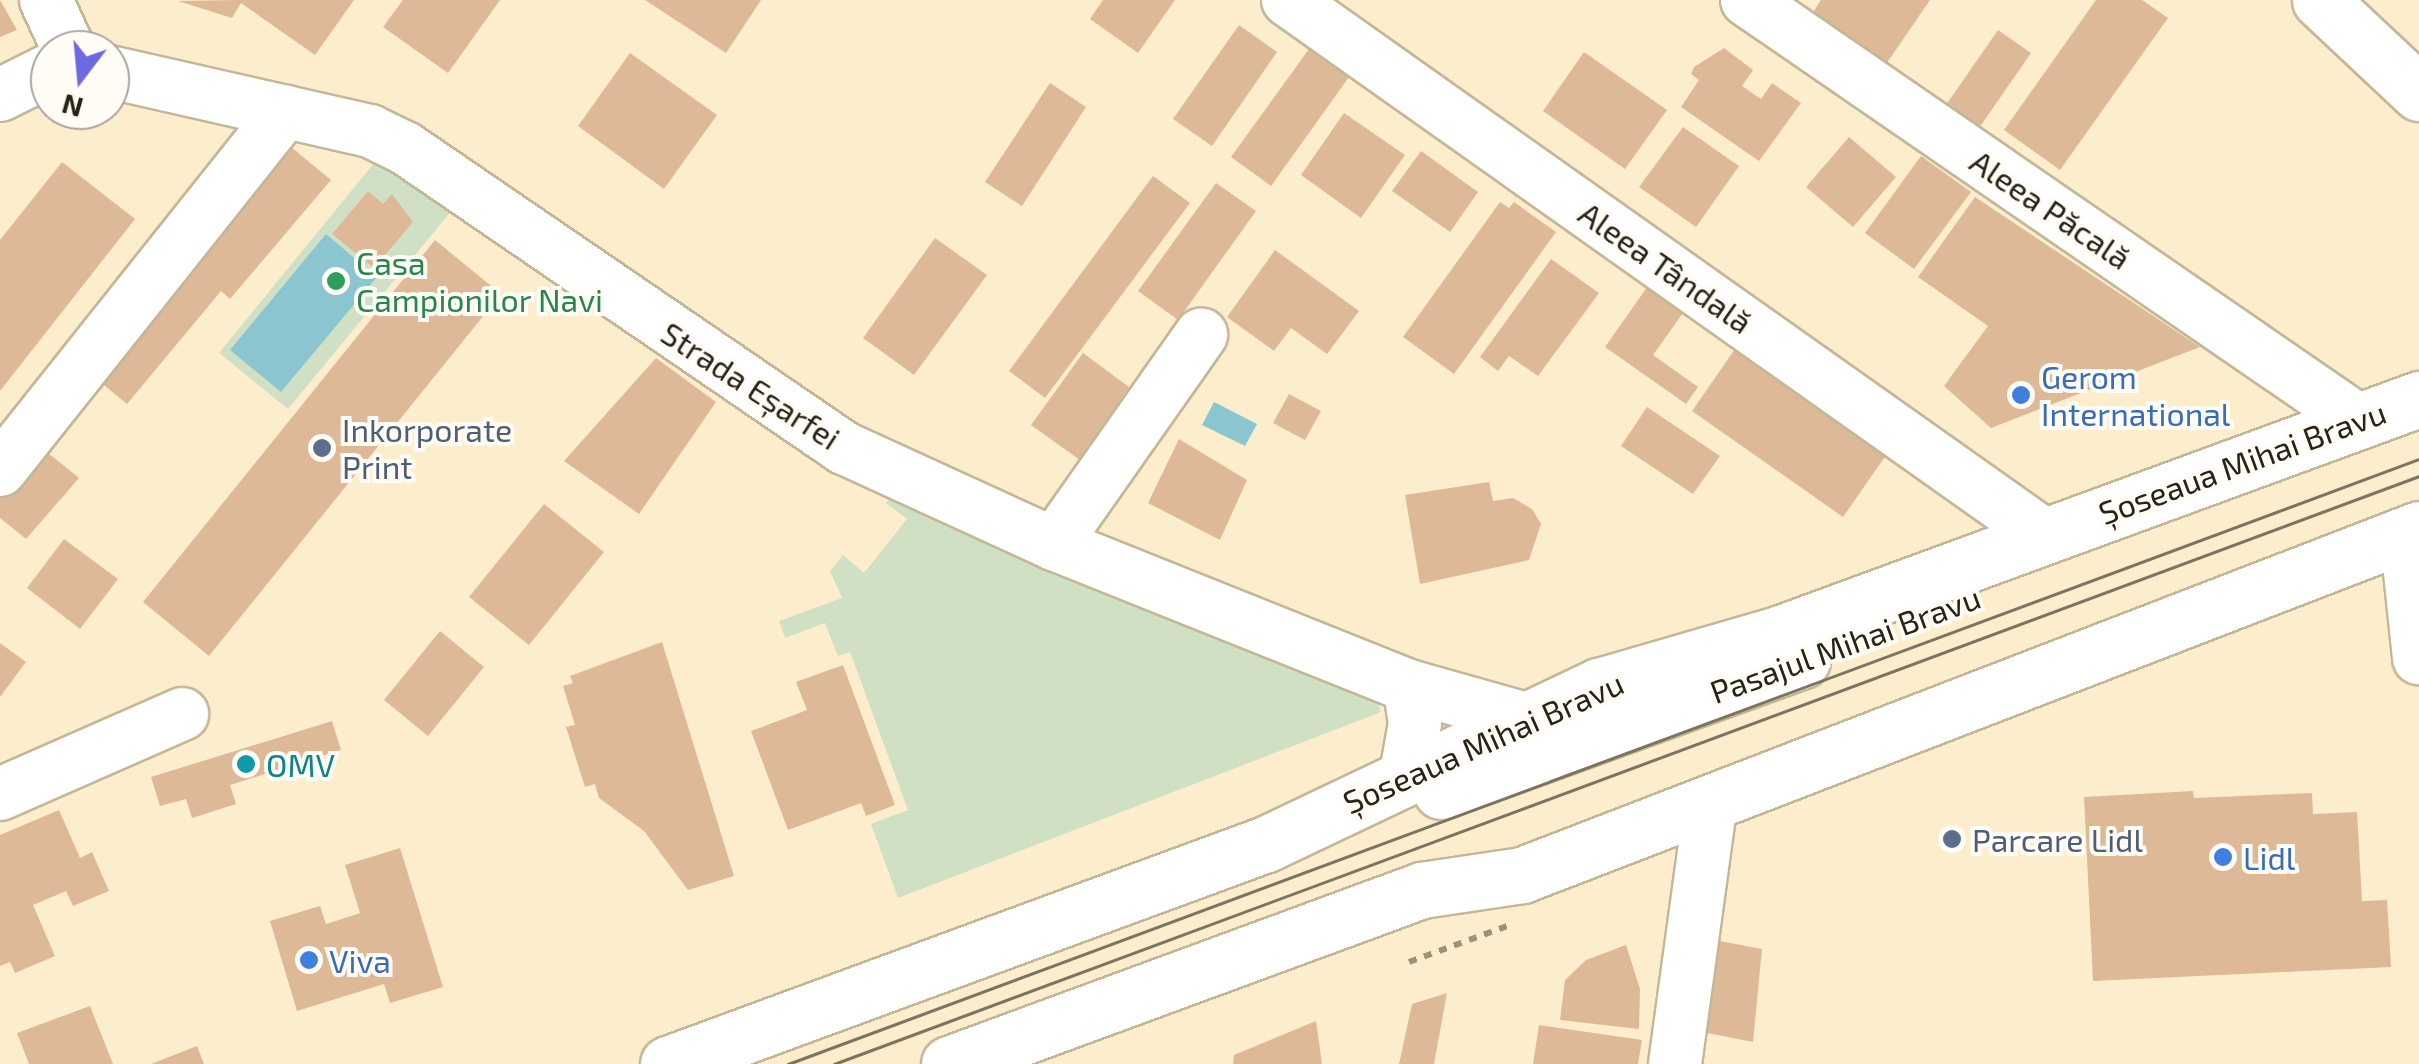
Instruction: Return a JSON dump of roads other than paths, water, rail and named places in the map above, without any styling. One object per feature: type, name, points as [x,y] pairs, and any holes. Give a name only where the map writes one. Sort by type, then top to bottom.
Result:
[{"type":"main road","points":[[2320,0],[2419,93]]},
{"type":"main road","name":"Șoseaua Mihai Bravu","points":[[668,1064],[1266,844],[1522,718],[1650,668],[1781,633],[2356,418],[2419,399]]},
{"type":"main road","name":"Pasajul Mihai Bravu","points":[[1266,844],[1586,740],[2419,430]]},
{"type":"main road","points":[[949,1064],[1422,890],[1522,875],[2415,520]]},
{"type":"main road","name":"Pasajul Mihai Bravu","points":[[1422,890],[1462,864],[1612,803],[2415,520]]},
{"type":"street","name":"Aleea Tândală","points":[[1288,0],[2044,534]]},
{"type":"street","name":"Aleea Păcală","points":[[1746,0],[2356,418]]},
{"type":"street","points":[[0,95],[30,62]]},
{"type":"street","name":"Strada Eșarfei","points":[[130,77],[370,131],[404,148],[803,424],[1054,544],[1409,686],[1522,718]]},
{"type":"street","points":[[0,470],[286,112]]},
{"type":"street","points":[[1054,544],[1201,334]]},
{"type":"street","points":[[2415,520],[2419,658]]},
{"type":"street","points":[[1406,774],[1415,723],[1409,686]]},
{"type":"street","points":[[0,794],[182,714]]},
{"type":"street","points":[[1675,1064],[1711,802]]},
{"type":"water","points":[[326,234],[377,277],[281,392],[230,350]]},
{"type":"water","points":[[1214,402],[1257,424],[1245,446],[1202,425]]},
{"type":"tram line","points":[[788,1064],[2419,459]]},
{"type":"tram line","points":[[834,1064],[2419,476]]},
{"type":"place","name":"Casa Campionilor Navi","points":[[336,281]]},
{"type":"place","name":"Gerom International","points":[[2021,395]]},
{"type":"place","name":"Inkorporate Print","points":[[322,448]]},
{"type":"place","name":"OMV","points":[[246,764]]},
{"type":"place","name":"Parcare Lidl","points":[[1952,839]]},
{"type":"place","name":"Lidl","points":[[2223,857]]},
{"type":"place","name":"Viva","points":[[309,960]]}]
